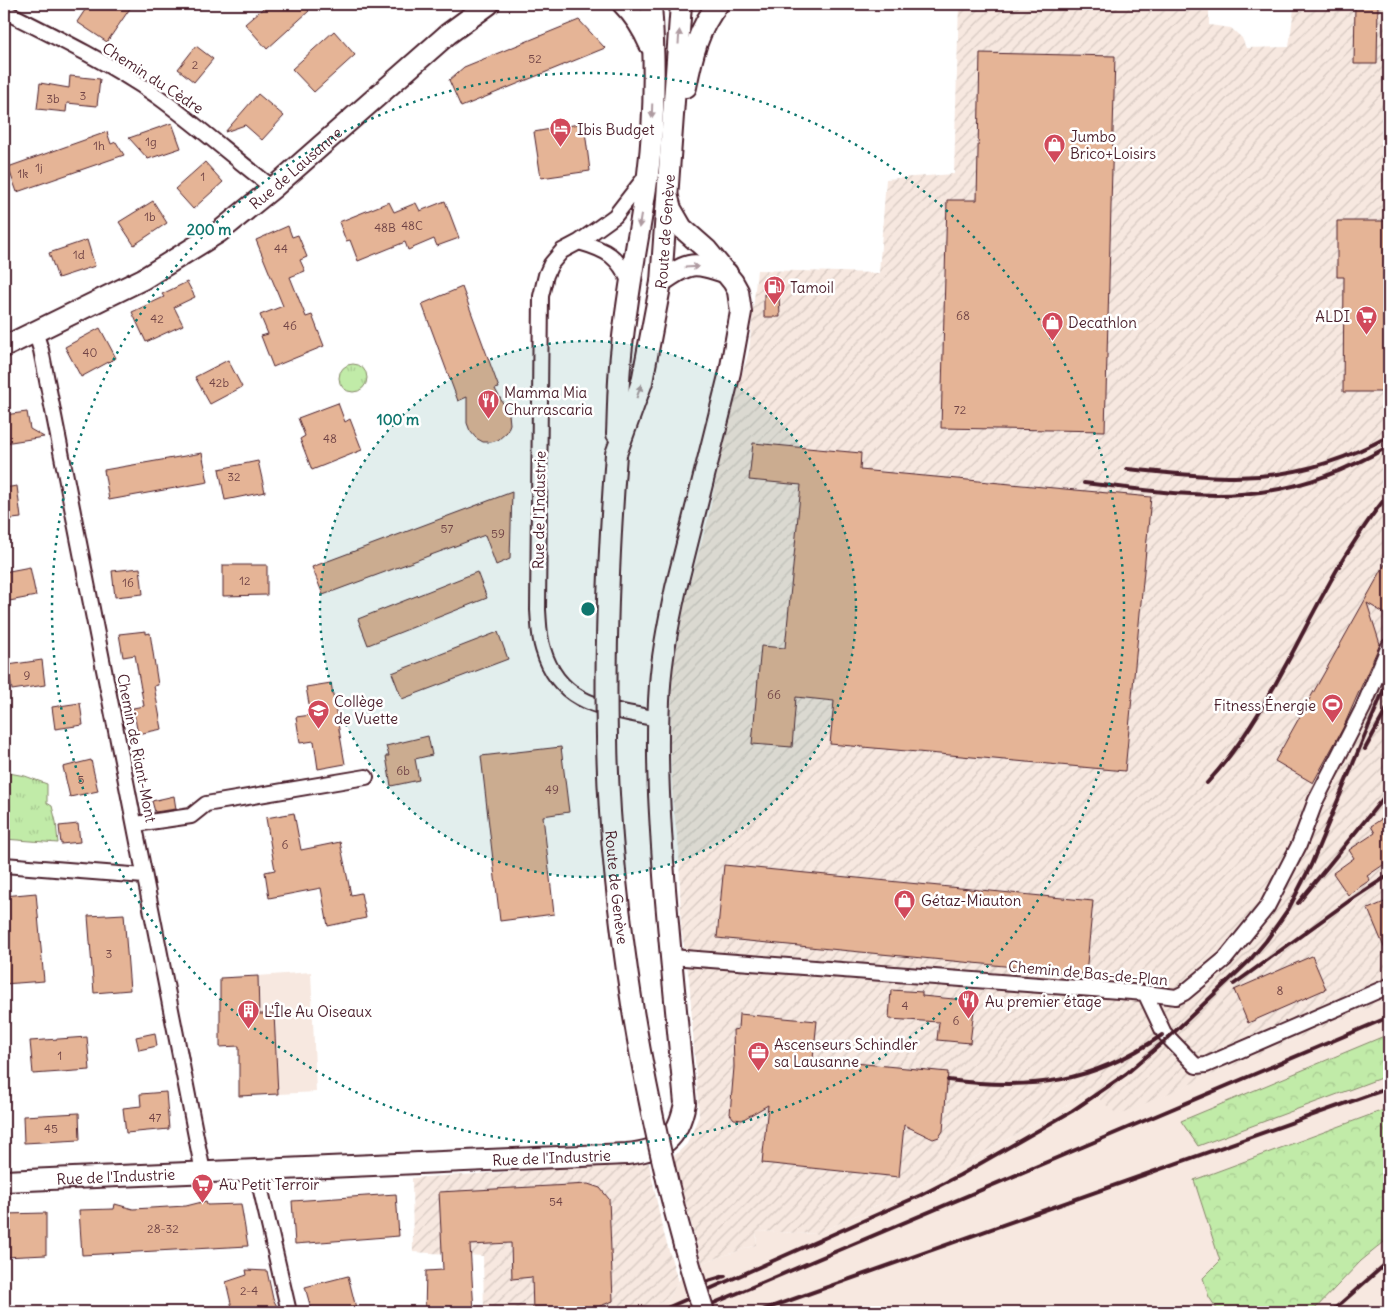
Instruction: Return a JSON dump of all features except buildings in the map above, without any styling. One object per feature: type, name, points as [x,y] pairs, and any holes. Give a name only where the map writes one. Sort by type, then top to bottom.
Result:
[{"type":"street","name":"Rue de Lausanne","points":[[4,347],[143,279],[218,232],[273,188],[448,34],[489,4]]},
{"type":"street","points":[[623,4],[644,29],[654,62]]},
{"type":"street","name":"Route de Genève","points":[[651,4],[654,62],[648,173],[630,283],[620,366],[607,628],[607,739],[612,845],[625,959],[646,1092],[667,1186],[704,1312]]},
{"type":"street","name":"Route de Genève","points":[[616,454],[642,382],[661,282],[681,4]]},
{"type":"street","points":[[670,173],[691,60],[702,27],[718,4]]},
{"type":"street","name":"Chemin du Cèdre","points":[[4,11],[81,50],[155,95],[213,138],[273,188]]},
{"type":"street","name":"Rue de l'Industrie","points":[[648,173],[615,216],[562,252],[550,264],[546,275],[541,296],[538,610],[542,647],[548,665],[566,689],[580,699],[593,704],[658,719]]},
{"type":"street","name":"Rue de l'Industrie","points":[[4,1181],[627,1154],[645,1152],[661,1145],[674,1135],[682,1121],[686,1103],[660,824],[657,761],[660,683],[670,612],[730,372],[741,312],[738,292],[727,273],[707,250],[682,228],[673,214],[668,198]]},
{"type":"street","points":[[579,242],[608,253],[623,268],[630,283]]},
{"type":"street","points":[[661,282],[688,265],[706,266],[727,273]]},
{"type":"street","name":"Chemin de Riant-Mont","points":[[35,331],[43,359],[136,824],[144,876],[203,1172]]},
{"type":"street","name":"Chemin de Bas-de-Plan","points":[[671,957],[1145,993],[1176,998],[1225,959],[1267,907],[1299,845],[1316,800],[1363,708],[1389,646]]},
{"type":"street","points":[[136,824],[191,816],[206,804],[366,777]]},
{"type":"street","points":[[4,865],[144,876]]},
{"type":"street","points":[[1145,993],[1164,1034],[1196,1066],[1206,1066],[1389,986]]},
{"type":"street","points":[[256,1169],[288,1312]]},
{"type":"shaded area","points":[[959,4],[1123,4],[1135,10],[1209,11],[1209,25],[1231,28],[1242,38],[1246,48],[1289,47],[1294,8],[1300,4],[1389,4],[1389,999],[1118,1115],[1090,1091],[1051,1115],[941,1176],[816,1234],[757,1231],[756,1245],[702,1263],[673,1157],[687,1144],[699,1116],[689,978],[681,927],[679,850],[673,804],[670,742],[673,668],[686,597],[708,519],[725,433],[749,351],[757,270],[879,273],[886,179],[954,174]]},
{"type":"shaded area","points":[[311,972],[316,1092],[278,1094],[274,1014],[259,1014],[258,976]]},
{"type":"shaded area","points":[[1389,999],[1389,1312],[631,1312],[668,1300],[678,1281],[702,1263],[756,1245],[757,1231],[816,1234],[941,1176],[1051,1115],[1090,1091],[1119,1114]]},
{"type":"shaded area","points":[[649,1163],[662,1227],[678,1281],[668,1300],[631,1312],[484,1312],[483,1256],[413,1252],[412,1178]]},
{"type":"green space","points":[[353,364],[363,368],[367,378],[363,388],[353,392],[343,388],[339,378],[343,368]]},
{"type":"green space","points":[[4,764],[7,764],[9,773],[25,776],[47,784],[47,803],[52,806],[58,843],[4,839]]},
{"type":"green space","points":[[1389,1034],[1389,1075],[1198,1146],[1181,1121]]},
{"type":"green space","points":[[1389,1108],[1389,1238],[1361,1261],[1312,1312],[1219,1312],[1209,1297],[1203,1278],[1220,1261],[1194,1180]]},
{"type":"railway","points":[[1127,469],[1222,477],[1275,474],[1295,471],[1334,460],[1389,436]]},
{"type":"railway","points":[[1084,483],[1203,495],[1261,492],[1318,479],[1354,464],[1389,446]]},
{"type":"railway","points":[[1207,783],[1228,758],[1265,703],[1345,556],[1371,516],[1389,494]]},
{"type":"railway","points":[[658,1312],[921,1195],[960,1175],[1072,1111],[1126,1074],[1168,1038],[1249,961],[1266,941],[1289,908],[1311,865],[1389,677]]},
{"type":"railway","points":[[1365,749],[1389,705]]},
{"type":"railway","points":[[1298,903],[1389,791]]},
{"type":"railway","points":[[1234,984],[1349,901],[1389,875]]},
{"type":"railway","points":[[693,1312],[1389,1017]]},
{"type":"railway","points":[[948,1080],[1006,1084],[1060,1080],[1111,1064],[1162,1035]]},
{"type":"railway","points":[[757,1312],[1389,1088]]},
{"type":"railway","points":[[1331,1312],[1389,1261]]},
{"type":"railway","points":[[705,1282],[725,1276]]},
{"type":"place","name":"Ibis Budget","points":[[561,148]]},
{"type":"place","name":"Jumbo Brico+Loisirs","points":[[1054,164]]},
{"type":"place","name":"Tamoil","points":[[774,306]]},
{"type":"place","name":"ALDI","points":[[1366,335]]},
{"type":"place","name":"Decathlon","points":[[1052,341]]},
{"type":"place","name":"Mamma Mia Churrascaria","points":[[488,420]]},
{"type":"place","name":"Fitness Énergie","points":[[1332,724]]},
{"type":"place","name":"Collège de Vuette","points":[[318,729]]},
{"type":"place","name":"Gétaz-Miauton","points":[[905,919]]},
{"type":"place","name":"Au premier étage","points":[[969,1020]]},
{"type":"place","name":"L'Île Au Oiseaux","points":[[248,1030]]},
{"type":"place","name":"Ascenseurs Schindler sa Lausanne","points":[[758,1072]]},
{"type":"place","name":"Au Petit Terroir","points":[[203,1203]]}]
